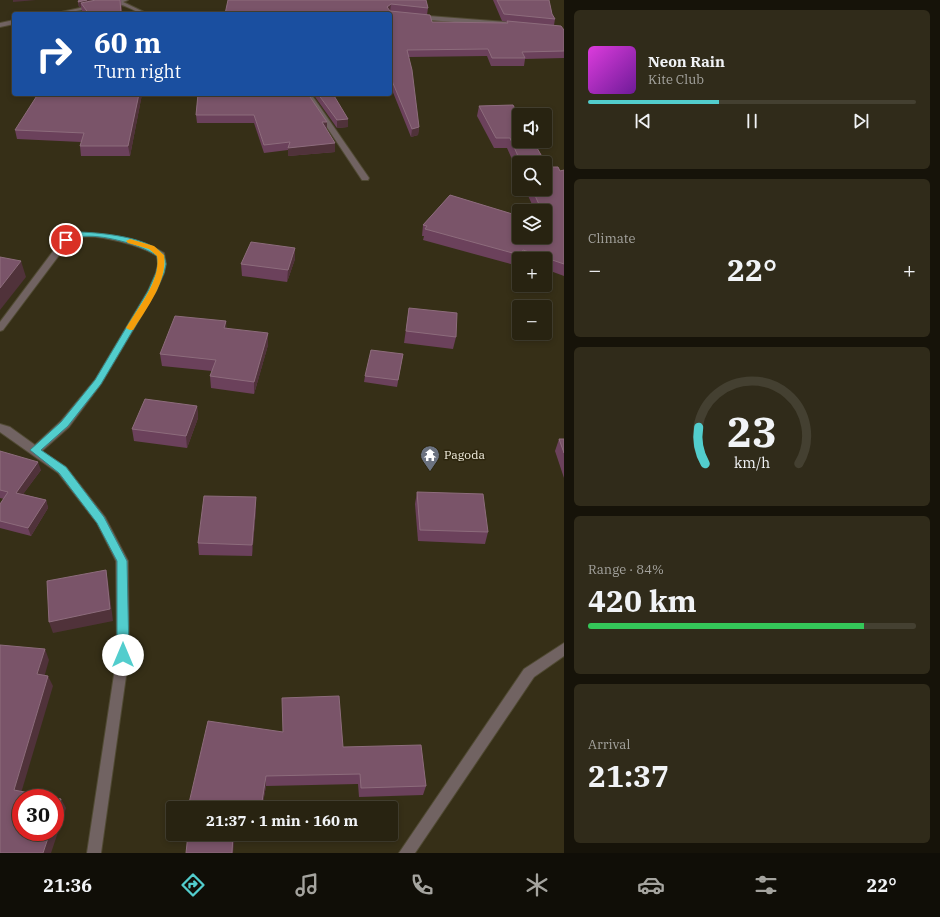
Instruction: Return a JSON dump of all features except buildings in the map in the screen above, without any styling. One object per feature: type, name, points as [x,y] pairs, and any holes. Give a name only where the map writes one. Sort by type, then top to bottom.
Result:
[{"type":"street","points":[[66,12],[125,0]]},
{"type":"street","points":[[118,2],[140,12]]},
{"type":"street","points":[[392,15],[516,25]]},
{"type":"street","points":[[0,25],[12,22]]},
{"type":"street","points":[[309,96],[365,178]]},
{"type":"street","points":[[0,328],[66,240],[80,235],[102,235],[151,248],[161,255],[162,264],[160,273],[152,291],[98,382],[65,424],[35,450]]},
{"type":"street","points":[[0,428],[6,430],[62,470],[101,520],[122,561],[123,655],[94,853]]},
{"type":"street","points":[[406,853],[529,673],[564,649]]},
{"type":"slow traffic","points":[[130,241],[151,248],[161,255],[162,264],[160,273],[152,291],[130,328]]},
{"type":"place","name":"Pagoda","points":[[430,472]]},
{"type":"route","points":[[66,240],[80,235],[102,235],[151,248],[161,255],[162,264],[160,273],[152,291],[98,382],[65,424],[35,450],[62,470],[101,520],[122,561],[123,655]]}]
